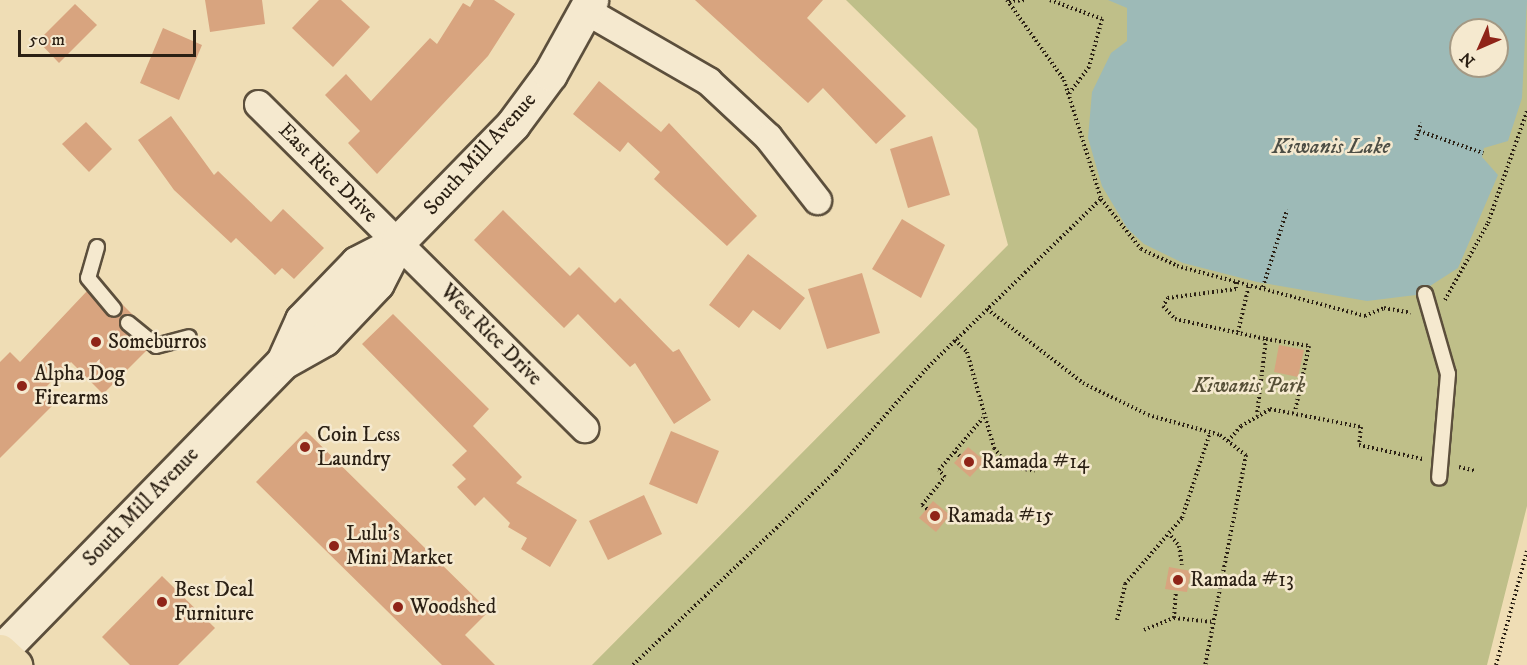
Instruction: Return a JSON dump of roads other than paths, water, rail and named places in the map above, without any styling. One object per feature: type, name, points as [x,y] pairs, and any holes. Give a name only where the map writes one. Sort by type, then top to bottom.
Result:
[{"type":"main road","points":[[0,651],[15,665]]},
{"type":"street","points":[[589,6],[708,81],[768,137],[817,200]]},
{"type":"street","name":"South Mill Avenue","points":[[0,651],[283,362],[324,339],[382,278],[398,242],[513,124],[589,6]]},
{"type":"street","name":"East Rice Drive","points":[[258,104],[398,242]]},
{"type":"street","name":"West Rice Drive","points":[[398,242],[584,428]]},
{"type":"lane","points":[[97,247],[88,279],[114,309]]},
{"type":"lane","points":[[1425,294],[1448,374],[1439,478]]},
{"type":"lane","points":[[128,323],[156,346],[189,338]]},
{"type":"water","name":"Kiwanis Lake","points":[[1108,0],[1527,0],[1522,98],[1508,141],[1484,148],[1482,157],[1498,175],[1458,268],[1416,295],[1367,301],[1257,282],[1183,263],[1144,244],[1127,228],[1102,186],[1088,138],[1092,92],[1111,53],[1127,41],[1127,8]]},
{"type":"place","name":"Someburros","points":[[96,342]]},
{"type":"place","name":"Alpha Dog Firearms","points":[[22,386]]},
{"type":"place","name":"Coin Less Laundry","points":[[305,447]]},
{"type":"place","name":"Ramada #14","points":[[969,462]]},
{"type":"place","name":"Ramada #15","points":[[935,516]]},
{"type":"place","name":"Lulu's Mini Market","points":[[334,546]]},
{"type":"place","name":"Ramada #13","points":[[1178,580]]},
{"type":"place","name":"Best Deal Furniture","points":[[162,602]]},
{"type":"place","name":"Woodshed","points":[[398,607]]},
{"type":"park label","name":"Kiwanis Park","points":[[1249,386]]}]
